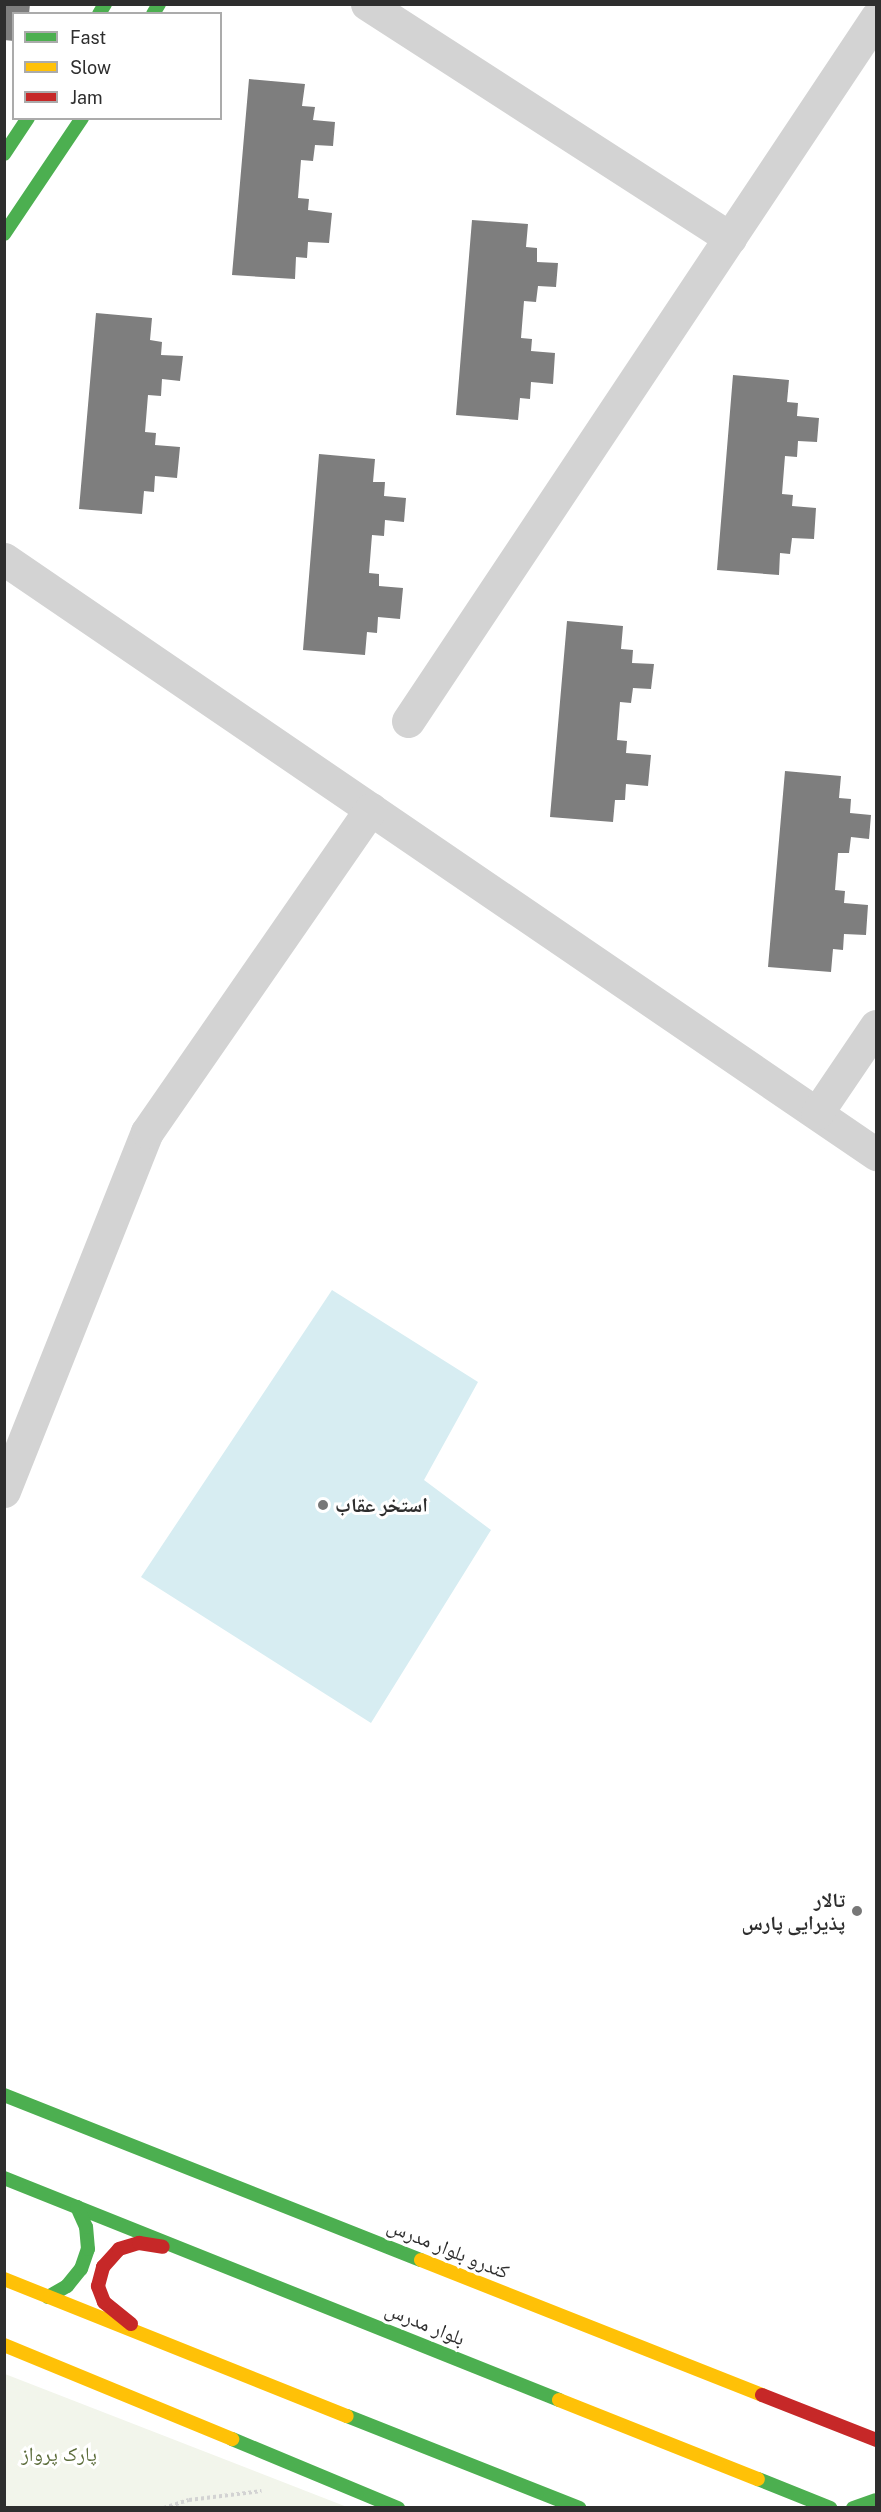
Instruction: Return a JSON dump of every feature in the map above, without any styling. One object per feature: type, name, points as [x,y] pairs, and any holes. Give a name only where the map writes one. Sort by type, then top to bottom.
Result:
[{"type":"main road","points":[[4,154],[27,120]]},
{"type":"main road","points":[[4,234],[81,120]]},
{"type":"main road","name":"کندرو بلوار مدرس","points":[[4,2095],[876,2440]]},
{"type":"main road","name":"بلوار مدرس","points":[[4,2178],[830,2508]]},
{"type":"main road","points":[[48,2297],[67,2286],[81,2269],[88,2248],[86,2227],[77,2207]]},
{"type":"main road","points":[[142,2333],[104,2302],[98,2286],[103,2267],[119,2249],[139,2244],[188,2251]]},
{"type":"main road","points":[[4,2279],[579,2508]]},
{"type":"main road","points":[[4,2345],[398,2508]]},
{"type":"main road","points":[[478,2467],[521,2501]]},
{"type":"main road","points":[[853,2508],[876,2500]]},
{"type":"street","points":[[367,4],[730,238]]},
{"type":"street","points":[[408,722],[876,18]]},
{"type":"street","points":[[4,560],[876,1154]]},
{"type":"street","points":[[4,1491],[147,1132],[372,809]]},
{"type":"street","points":[[817,1113],[876,1026]]},
{"type":"path","points":[[164,2508],[189,2500],[265,2491]]},
{"type":"green space","name":"پارک پرواز","points":[[5,2374],[347,2507],[5,2507]]},
{"type":"shaded area","name":"استخر عقاب","points":[[332,1290],[478,1382],[424,1480],[491,1530],[371,1723],[141,1577]]},
{"type":"building","points":[[4,4],[30,4],[29,12],[12,12],[12,41],[4,40]]},
{"type":"building","points":[[249,79],[305,84],[302,106],[315,107],[313,120],[335,122],[333,146],[315,145],[313,161],[301,160],[298,198],[309,199],[308,210],[332,213],[329,243],[308,242],[307,258],[296,257],[295,279],[232,275]]},
{"type":"building","points":[[472,220],[528,224],[526,247],[537,248],[537,262],[558,263],[556,287],[538,286],[536,302],[524,301],[521,338],[532,339],[531,351],[555,353],[553,384],[531,382],[530,399],[520,398],[518,420],[456,415]]},
{"type":"building","points":[[96,313],[152,318],[150,340],[162,342],[161,355],[183,356],[180,381],[162,379],[161,396],[148,395],[145,432],[156,433],[155,445],[180,447],[177,478],[155,476],[154,492],[144,491],[142,514],[79,509]]},
{"type":"building","points":[[733,375],[789,380],[787,402],[798,403],[797,416],[819,418],[817,442],[798,441],[797,457],[785,456],[782,494],[793,495],[792,506],[816,508],[814,539],[792,538],[790,554],[780,553],[779,575],[717,570]]},
{"type":"building","points":[[319,454],[375,459],[373,482],[385,482],[384,496],[406,498],[404,522],[385,520],[384,536],[372,535],[369,573],[379,574],[379,586],[403,588],[400,619],[378,617],[377,633],[367,632],[365,655],[303,650]]},
{"type":"building","points":[[567,621],[623,626],[621,649],[633,650],[632,663],[654,664],[651,689],[633,688],[631,703],[620,702],[617,740],[627,741],[626,753],[651,755],[648,786],[626,784],[625,800],[615,800],[613,822],[550,817]]},
{"type":"building","points":[[785,771],[841,776],[839,798],[851,799],[850,813],[871,815],[869,839],[851,837],[849,853],[838,853],[835,890],[845,891],[844,903],[868,905],[866,935],[844,934],[843,950],[833,949],[831,972],[768,967]]},
{"type":"traffic: fast","points":[[100,12],[105,4]]},
{"type":"traffic: fast","points":[[154,12],[159,4]]},
{"type":"traffic: fast","points":[[4,154],[27,120]]},
{"type":"traffic: fast","points":[[4,234],[81,120]]},
{"type":"traffic: fast","points":[[4,2095],[421,2260]]},
{"type":"traffic: fast","points":[[4,2178],[559,2400]]},
{"type":"traffic: fast","points":[[48,2297],[67,2286],[81,2269],[88,2249],[86,2227],[77,2207]]},
{"type":"traffic: fast","points":[[347,2416],[579,2508]]},
{"type":"traffic: fast","points":[[232,2439],[398,2508]]},
{"type":"traffic: fast","points":[[758,2479],[830,2508]]},
{"type":"traffic: fast","points":[[853,2508],[876,2500]]},
{"type":"traffic: slow","points":[[421,2260],[762,2395]]},
{"type":"traffic: slow","points":[[4,2279],[347,2416]]},
{"type":"traffic: slow","points":[[4,2345],[232,2439]]},
{"type":"traffic: slow","points":[[559,2400],[758,2479]]},
{"type":"traffic: jam","points":[[131,2324],[104,2302],[98,2286],[103,2267],[119,2249],[139,2243],[163,2247]]},
{"type":"traffic: jam","points":[[762,2395],[876,2440]]},
{"type":"place","name":"استخر عقاب","points":[[323,1505]]},
{"type":"place","name":"تالار پذیرایی پارس","points":[[857,1911]]}]
